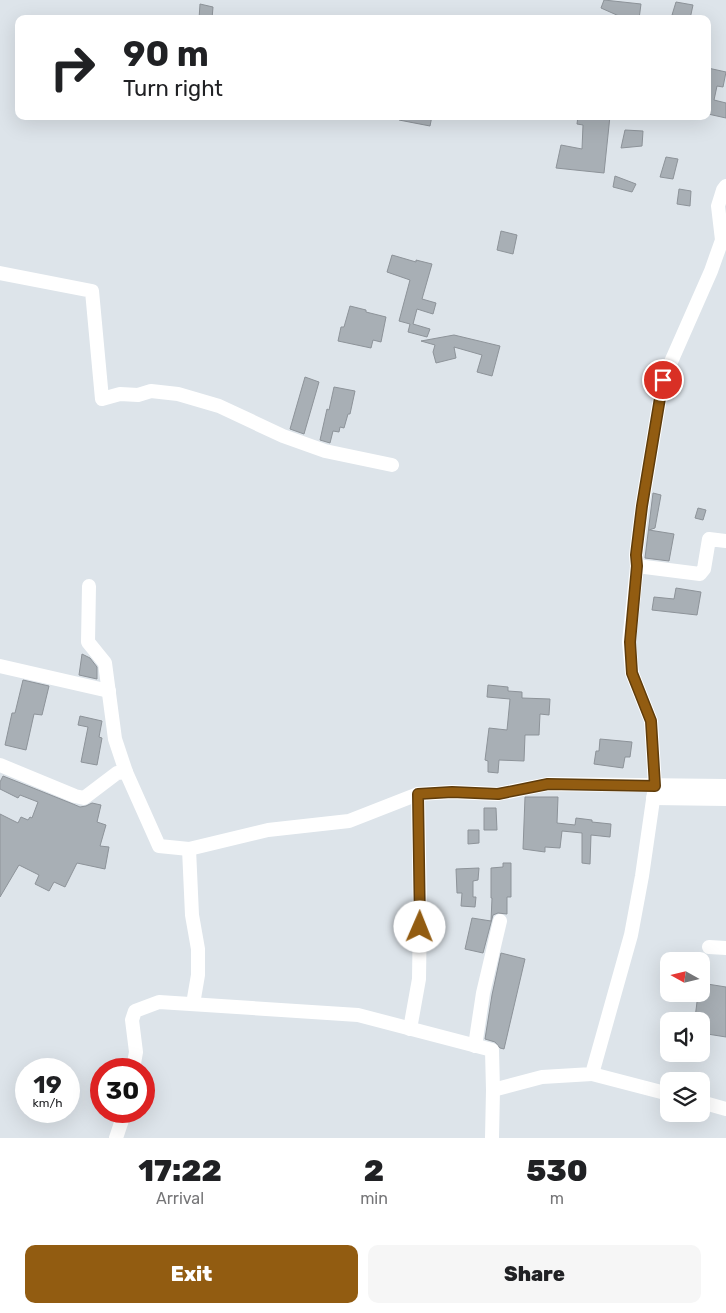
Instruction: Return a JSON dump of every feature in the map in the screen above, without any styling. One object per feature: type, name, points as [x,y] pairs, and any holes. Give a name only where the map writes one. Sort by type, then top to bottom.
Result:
[{"type":"street","points":[[592,1074],[631,935],[654,792],[651,721],[632,673],[630,642],[637,566],[636,555],[642,506],[663,380],[711,270],[722,240],[718,206],[726,186]]},
{"type":"street","points":[[0,273],[92,291],[102,399],[120,394],[138,395],[151,391],[178,394],[219,406],[284,436],[325,451],[392,465]]},
{"type":"street","points":[[637,566],[700,574],[704,569],[709,539],[726,541]]},
{"type":"street","points":[[89,586],[88,642],[106,663],[115,739],[126,772],[159,846],[189,849],[268,830],[349,821],[418,794],[452,792],[498,794],[548,784],[726,799]]},
{"type":"street","points":[[0,666],[109,691]]},
{"type":"street","points":[[0,765],[84,798],[117,773],[126,772]]},
{"type":"street","points":[[654,792],[726,786]]},
{"type":"street","points":[[410,1029],[419,979],[418,794]]},
{"type":"street","points":[[189,849],[192,915],[198,948],[198,975],[193,1004]]},
{"type":"street","points":[[475,1046],[483,993],[500,921]]},
{"type":"street","points":[[709,947],[726,948]]},
{"type":"street","points":[[135,1058],[136,1052],[132,1020],[135,1011],[159,1002],[358,1015],[492,1050],[494,1090],[492,1138]]},
{"type":"street","points":[[494,1090],[542,1078],[592,1074],[660,1092]]},
{"type":"street","points":[[710,1105],[726,1109]]},
{"type":"street","points":[[116,1138],[120,1123]]},
{"type":"building","points":[[604,0],[641,4],[640,15],[617,15],[601,8]]},
{"type":"building","points":[[676,2],[693,5],[691,15],[672,15]]},
{"type":"building","points":[[200,4],[213,7],[212,15],[199,15]]},
{"type":"building","points":[[711,69],[726,72],[723,87],[717,86],[714,100],[726,103],[726,118],[711,115]]},
{"type":"building","points":[[399,120],[431,120],[430,126]]},
{"type":"building","points":[[578,120],[610,120],[604,173],[556,168],[561,145],[582,149],[583,125],[577,124]]},
{"type":"building","points":[[625,130],[643,131],[642,146],[621,148]]},
{"type":"building","points":[[666,157],[678,159],[673,179],[660,177]]},
{"type":"building","points":[[615,176],[636,184],[632,192],[613,187]]},
{"type":"building","points":[[679,189],[691,191],[690,206],[677,204]]},
{"type":"building","points":[[501,231],[517,235],[513,254],[497,250]]},
{"type":"building","points":[[392,255],[416,262],[416,260],[432,264],[422,299],[436,303],[433,314],[417,309],[413,324],[430,329],[427,337],[408,332],[410,324],[399,321],[410,280],[387,272]]},
{"type":"building","points":[[350,306],[386,317],[381,342],[373,340],[371,348],[338,341],[341,327],[344,327]]},
{"type":"building","points":[[454,335],[500,346],[492,376],[477,372],[482,355],[454,347],[456,358],[436,363],[433,352],[435,345],[421,341]]},
{"type":"building","points":[[305,377],[319,382],[304,434],[290,429]]},
{"type":"building","points":[[334,387],[355,391],[350,414],[348,414],[344,428],[340,427],[339,432],[333,431],[330,443],[320,440]]},
{"type":"building","points":[[653,493],[661,495],[655,528],[649,530],[674,534],[669,561],[645,558]]},
{"type":"building","points":[[698,508],[706,510],[703,520],[695,518]]},
{"type":"building","points":[[676,588],[701,592],[697,615],[652,610],[654,597],[674,599]]},
{"type":"building","points":[[82,654],[90,658],[97,667],[97,679],[79,675]]},
{"type":"building","points":[[23,680],[49,686],[42,715],[34,714],[26,750],[5,745],[12,713],[15,713]]},
{"type":"building","points":[[488,685],[508,687],[508,691],[522,692],[522,698],[550,699],[549,715],[540,714],[539,735],[525,735],[524,761],[499,760],[498,773],[488,772],[488,761],[485,760],[489,728],[507,730],[510,699],[487,697]]},
{"type":"building","points":[[80,716],[102,721],[99,737],[102,738],[97,765],[81,762],[88,727],[78,725]]},
{"type":"building","points":[[600,739],[632,742],[630,757],[625,757],[623,768],[594,764],[596,751],[599,751]]},
{"type":"building","points":[[3,776],[80,807],[92,803],[101,805],[97,822],[106,825],[100,846],[109,847],[105,869],[77,863],[65,887],[54,882],[49,891],[35,884],[39,875],[19,865],[0,897],[0,814],[18,823],[21,817],[28,820],[30,817],[32,818],[38,802],[20,795],[18,798],[0,789],[0,782]]},
{"type":"building","points":[[525,797],[558,797],[557,823],[575,825],[576,818],[611,824],[610,837],[591,835],[590,864],[582,863],[582,833],[562,831],[560,848],[545,847],[545,852],[523,849]]},
{"type":"building","points":[[484,808],[496,808],[497,830],[484,830]]},
{"type":"building","points":[[468,830],[479,830],[479,843],[468,844]]},
{"type":"building","points":[[503,863],[511,863],[511,897],[507,897],[507,914],[498,913],[493,915],[483,953],[465,949],[472,918],[491,921],[491,868],[503,867]]},
{"type":"building","points":[[479,868],[478,880],[473,881],[473,897],[476,897],[475,907],[461,906],[462,893],[457,893],[456,869]]},
{"type":"building","points":[[501,953],[525,959],[504,1049],[500,1048],[495,1042],[485,1039]]},
{"type":"building","points":[[710,984],[726,987],[726,1037],[710,1034],[710,1012],[696,1012],[697,1002],[710,1002]]},
{"type":"route","points":[[420,927],[418,794],[452,792],[498,794],[548,784],[655,786],[651,721],[632,673],[630,642],[637,566],[636,555],[642,506],[663,380]]}]
